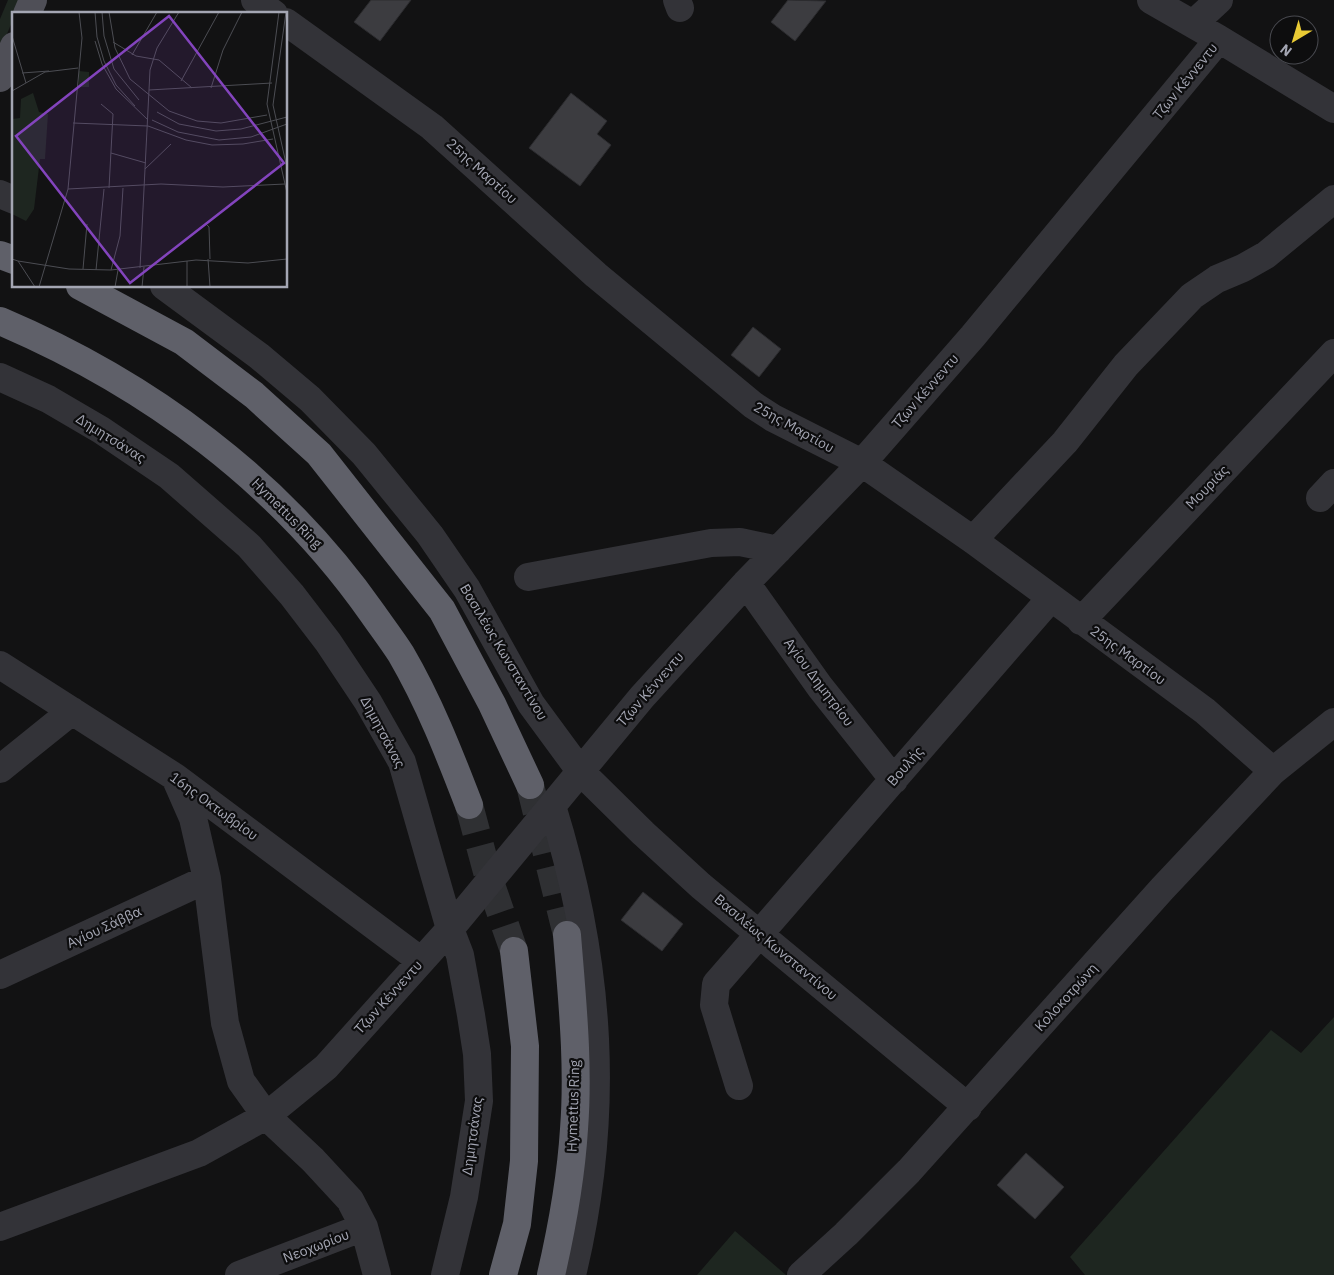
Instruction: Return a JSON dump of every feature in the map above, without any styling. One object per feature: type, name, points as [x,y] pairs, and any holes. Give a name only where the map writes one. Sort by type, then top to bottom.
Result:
[{"type":"highway","points":[[0,255],[12,259]]},
{"type":"highway","points":[[84,288],[184,342],[254,395],[319,454],[442,610],[492,704],[530,785]]},
{"type":"highway","name":"Hymettus Ring","points":[[0,321],[90,363],[173,414],[231,460],[288,511],[349,579],[400,653],[439,726],[469,805]]},
{"type":"highway","name":"Hymettus Ring","points":[[551,1275],[564,1219],[574,1128],[575,1042],[567,935]]},
{"type":"highway","points":[[503,1275],[517,1224],[524,1162],[525,1046],[514,951]]},
{"type":"main road","points":[[28,12],[33,0]]},
{"type":"main road","points":[[0,78],[12,51]]},
{"type":"street","points":[[254,0],[271,12]]},
{"type":"street","points":[[1151,0],[1334,109]]},
{"type":"street","points":[[1193,24],[1219,0]]},
{"type":"street","name":"25ης Μαρτίου","points":[[288,23],[432,127],[596,275],[753,406],[862,463],[973,540],[1050,599],[1205,711],[1273,771]]},
{"type":"street","name":"Τζων Κέννεντυ","points":[[0,1227],[198,1154],[266,1116],[326,1067],[420,960],[450,929],[642,697],[746,582],[862,463],[1031,267],[1219,39]]},
{"type":"street","points":[[0,194],[12,199]]},
{"type":"street","points":[[973,540],[1065,442],[1101,394],[1192,296],[1217,279],[1243,268],[1266,255],[1334,199]]},
{"type":"street","name":"Βασιλέως Κωνσταντίνου","points":[[167,288],[252,350],[310,399],[364,454],[405,502],[456,574],[531,704],[580,772],[670,858],[968,1107]]},
{"type":"street","name":"Μουριάς","points":[[1082,621],[1334,353]]},
{"type":"street","name":"Δημητσάνας","points":[[0,377],[48,399],[101,430],[169,476],[249,546],[292,595],[333,649],[368,702],[402,762],[450,929],[460,954],[476,1054],[479,1102],[464,1196],[445,1275]]},
{"type":"street","points":[[528,577],[711,543],[740,542],[778,550]]},
{"type":"street","name":"Αγίου Δημητρίου","points":[[746,582],[820,687],[894,780]]},
{"type":"street","name":"Βουλής","points":[[739,1086],[714,1005],[716,984],[1050,599]]},
{"type":"street","name":"16ης Οκτωβρίου","points":[[0,665],[175,777],[420,960]]},
{"type":"street","points":[[0,769],[72,711]]},
{"type":"street","name":"Κολοκοτρώνη","points":[[801,1275],[846,1234],[909,1171],[1162,889],[1273,771],[1334,722]]},
{"type":"street","points":[[175,777],[193,818],[207,879],[225,1023],[241,1081],[266,1116],[313,1160],[350,1200],[364,1228],[378,1275]]},
{"type":"street","points":[[552,806],[567,854],[578,904],[596,1026],[597,1106],[593,1155],[579,1246],[572,1275]]},
{"type":"street","name":"Αγίου Σάββα","points":[[0,975],[207,879]]},
{"type":"street","name":"Νεοχωρίου","points":[[239,1275],[364,1228]]},
{"type":"shaded area","points":[[8,0],[21,0],[16,12],[12,12],[12,22],[0,51],[0,19]]},
{"type":"shaded area","points":[[1334,1017],[1334,1275],[1085,1275],[1070,1257],[1271,1030],[1301,1053]]},
{"type":"shaded area","points":[[735,1231],[786,1275],[697,1275]]},
{"type":"building","points":[[371,0],[411,0],[380,41],[354,22]]},
{"type":"building","points":[[788,0],[826,1],[795,41],[771,22]]},
{"type":"building","points":[[571,93],[607,121],[597,134],[611,145],[580,186],[529,148]]},
{"type":"building","points":[[753,327],[781,349],[759,377],[731,355]]},
{"type":"building","points":[[643,892],[683,924],[662,951],[621,920]]},
{"type":"building","points":[[1026,1153],[1064,1187],[1035,1219],[997,1185]]},
{"type":"tunnel","points":[[530,785],[567,935]]},
{"type":"tunnel","points":[[469,805],[489,879],[514,951]]}]
